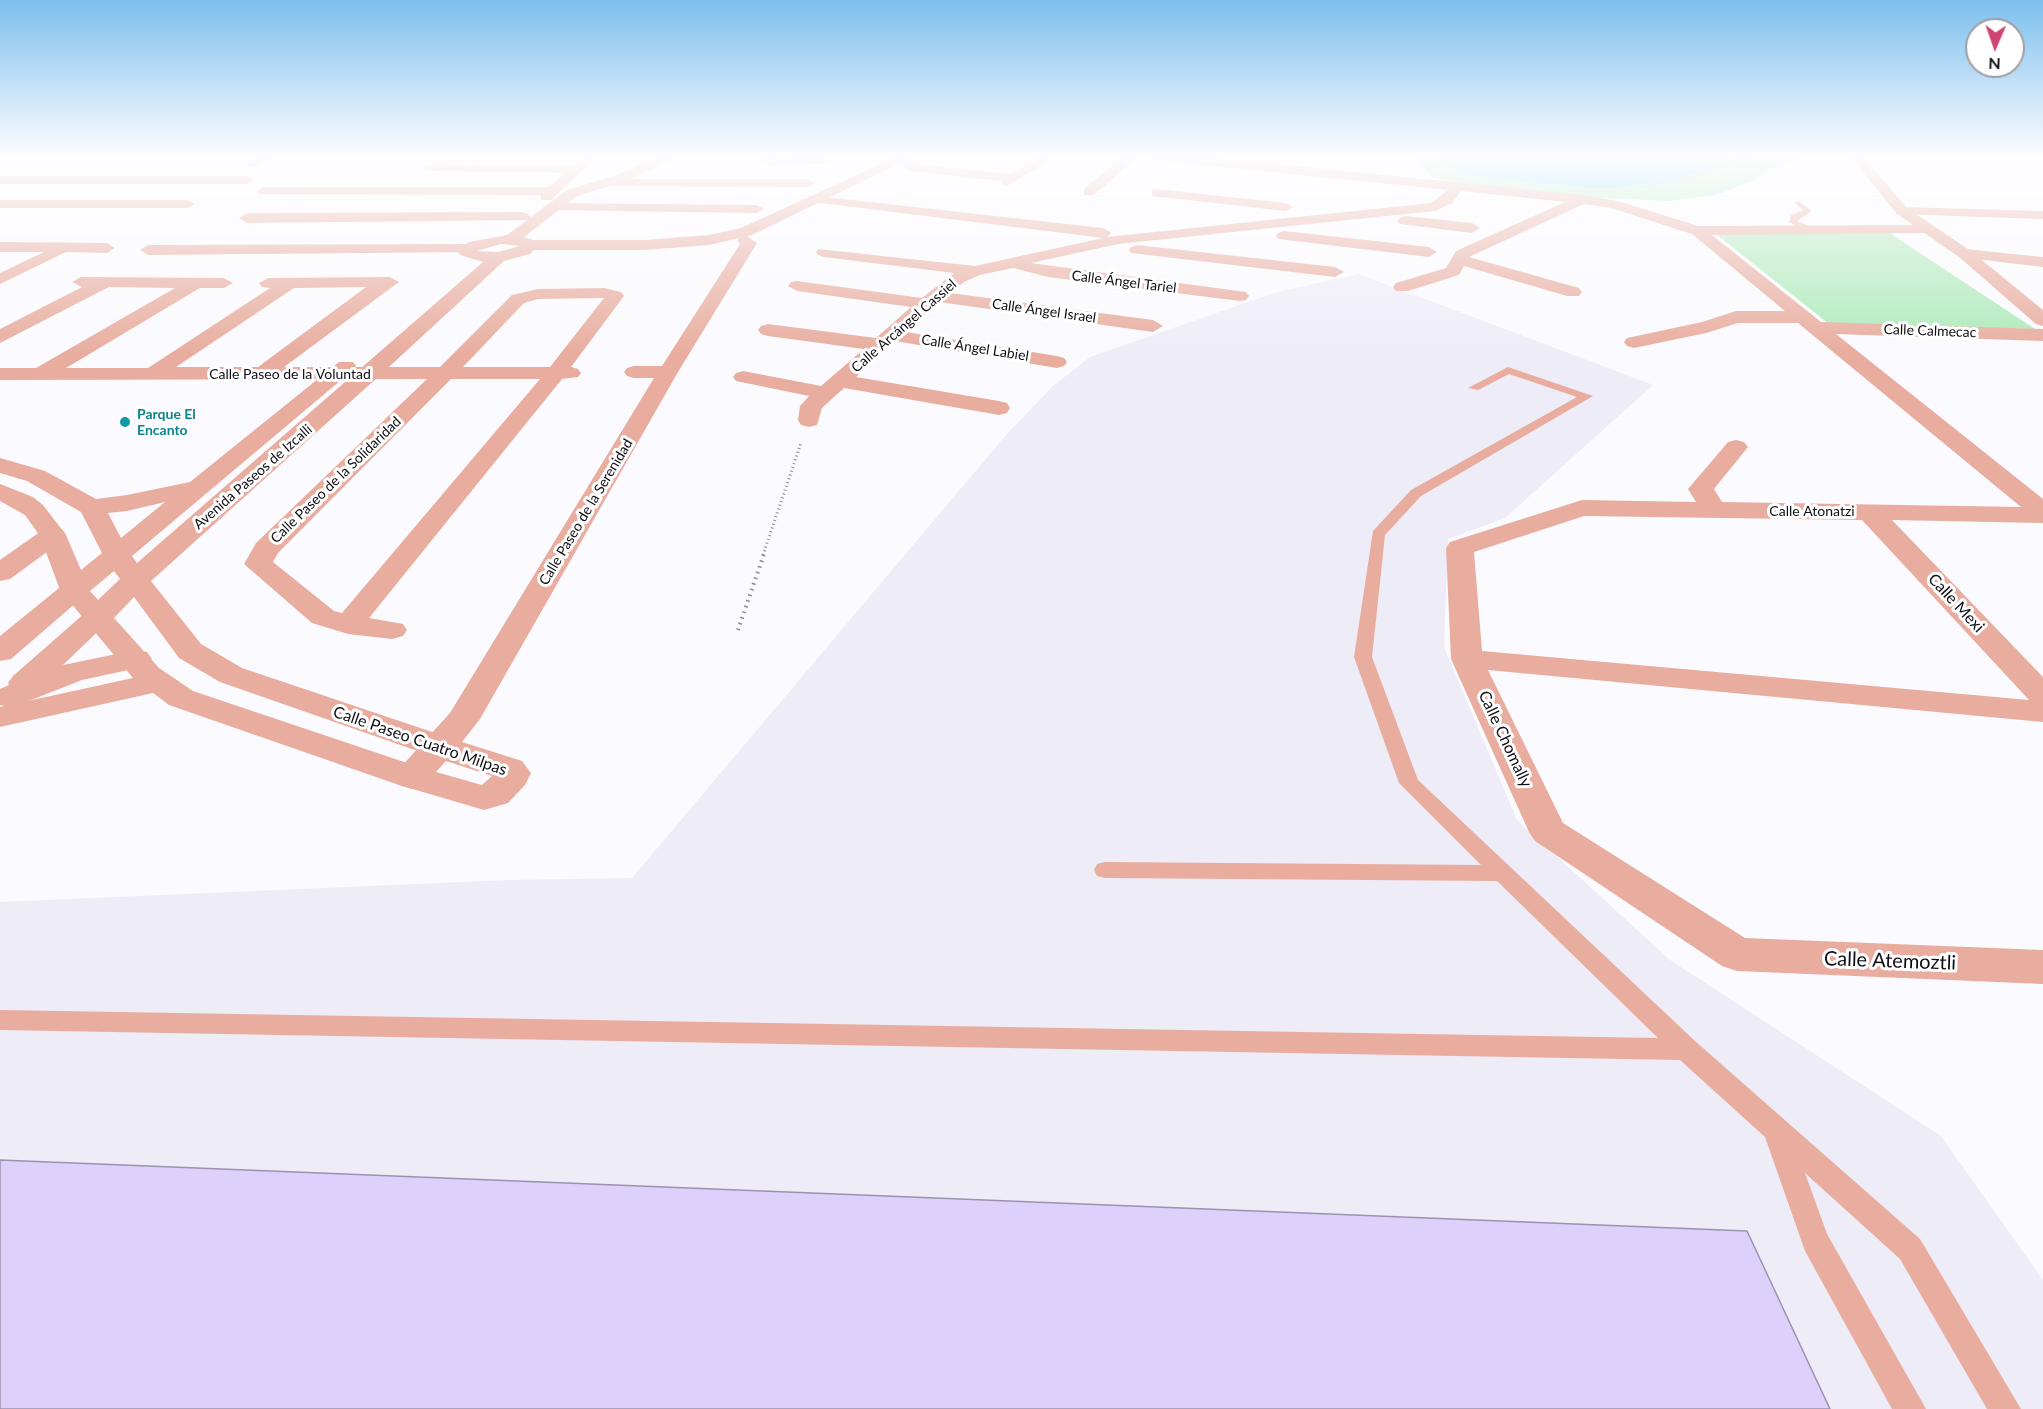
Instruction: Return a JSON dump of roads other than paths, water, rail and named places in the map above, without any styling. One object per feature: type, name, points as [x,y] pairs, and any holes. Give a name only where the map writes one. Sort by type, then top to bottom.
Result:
[{"type":"street","points":[[231,228],[241,222]]},
{"type":"street","name":"Avenida Paseos de Izcalli","points":[[0,652],[518,222]]},
{"type":"street","name":"Avenida Paseos de Izcalli","points":[[3,706],[135,580],[371,373],[488,248],[528,222]]},
{"type":"street","points":[[527,248],[645,245],[710,240],[746,232],[769,222]]},
{"type":"street","points":[[527,248],[676,250],[745,240],[796,222]]},
{"type":"street","points":[[1008,222],[1132,237]]},
{"type":"street","points":[[1167,222],[1186,224],[1199,230]]},
{"type":"street","name":"Calle Arcángel Cassiel","points":[[809,420],[811,406],[958,278],[1008,262],[1105,241],[1283,222]]},
{"type":"street","points":[[1413,222],[1472,228]]},
{"type":"street","points":[[1402,287],[1453,271],[1462,254],[1532,222]]},
{"type":"street","points":[[1668,222],[1697,231],[1926,228]]},
{"type":"street","points":[[1917,222],[1965,254],[2043,320]]},
{"type":"street","points":[[1247,225],[1268,234],[1429,252]]},
{"type":"street","points":[[1697,231],[2043,513]]},
{"type":"street","name":"Calle Paseo de la Serenidad","points":[[412,777],[441,747],[463,718],[668,372],[749,243],[745,240]]},
{"type":"street","points":[[148,249],[488,248],[525,241],[527,248]]},
{"type":"street","points":[[1105,241],[1135,249],[1335,272]]},
{"type":"street","points":[[1022,244],[1057,252]]},
{"type":"street","points":[[0,248],[107,248]]},
{"type":"street","points":[[0,279],[66,248]]},
{"type":"street","points":[[824,252],[975,272]]},
{"type":"street","points":[[1965,254],[2043,262]]},
{"type":"street","points":[[1459,259],[1573,292]]},
{"type":"street","name":"Calle Ángel Tariel","points":[[1008,262],[1048,272],[1240,296]]},
{"type":"street","points":[[81,282],[224,283]]},
{"type":"street","points":[[260,283],[392,282],[262,374]]},
{"type":"street","points":[[0,337],[104,283]]},
{"type":"street","points":[[41,374],[196,283]]},
{"type":"street","points":[[152,374],[290,283]]},
{"type":"street","name":"Calle Ángel Israel","points":[[797,286],[1153,326]]},
{"type":"street","points":[[348,625],[568,373],[615,296],[538,294],[522,296],[446,373]]},
{"type":"street","name":"Calle Calmecac","points":[[1634,342],[1706,327],[1736,317],[2043,335]]},
{"type":"street","name":"Calle Ángel Labiel","points":[[768,330],[887,340],[1057,362]]},
{"type":"street","points":[[634,372],[668,372]]},
{"type":"street","name":"Calle Paseo de la Solidaridad","points":[[392,630],[348,625],[323,616],[258,564],[266,549],[446,373]]},
{"type":"street","name":"Calle Paseo de la Voluntad","points":[[0,374],[568,373]]},
{"type":"street","points":[[743,376],[999,408]]},
{"type":"street","points":[[1714,510],[1701,489],[1736,447]]},
{"type":"street","points":[[0,465],[36,476],[92,507],[136,501],[197,487]]},
{"type":"street","name":"Calle Paseo Cuatro Milpas","points":[[0,492],[24,502],[53,534],[74,590],[148,675],[181,698],[474,797],[484,798],[495,794],[512,777],[513,773],[509,769],[231,675],[190,651],[116,554],[92,507]]},
{"type":"street","name":"Calle Atonatzi","points":[[1581,508],[2043,513]]},
{"type":"street","name":"Calle Chomally","points":[[1581,508],[1460,548],[1467,659],[1548,832],[1737,954]]},
{"type":"street","name":"Calle Mexi","points":[[1868,511],[2043,696]]},
{"type":"street","points":[[0,573],[53,534]]},
{"type":"street","points":[[3,706],[73,672],[136,659]]},
{"type":"street","points":[[1467,659],[2043,712]]},
{"type":"street","points":[[3,706],[159,682]]},
{"type":"street","name":"Calle Atemoztli","points":[[1737,954],[2043,968]]},
{"type":"lane","points":[[1793,222],[1808,230]]},
{"type":"lane","points":[[1474,388],[1508,370],[1587,396],[1416,493],[1378,534],[1363,657],[1409,783],[1686,1049],[1910,1249],[2005,1409]]},
{"type":"lane","points":[[1105,870],[1501,873]]},
{"type":"lane","points":[[0,1020],[1686,1049]]},
{"type":"lane","points":[[1775,1127],[1815,1241],[1910,1409]]},
{"type":"place","name":"Parque El Encanto","points":[[125,422]]}]
